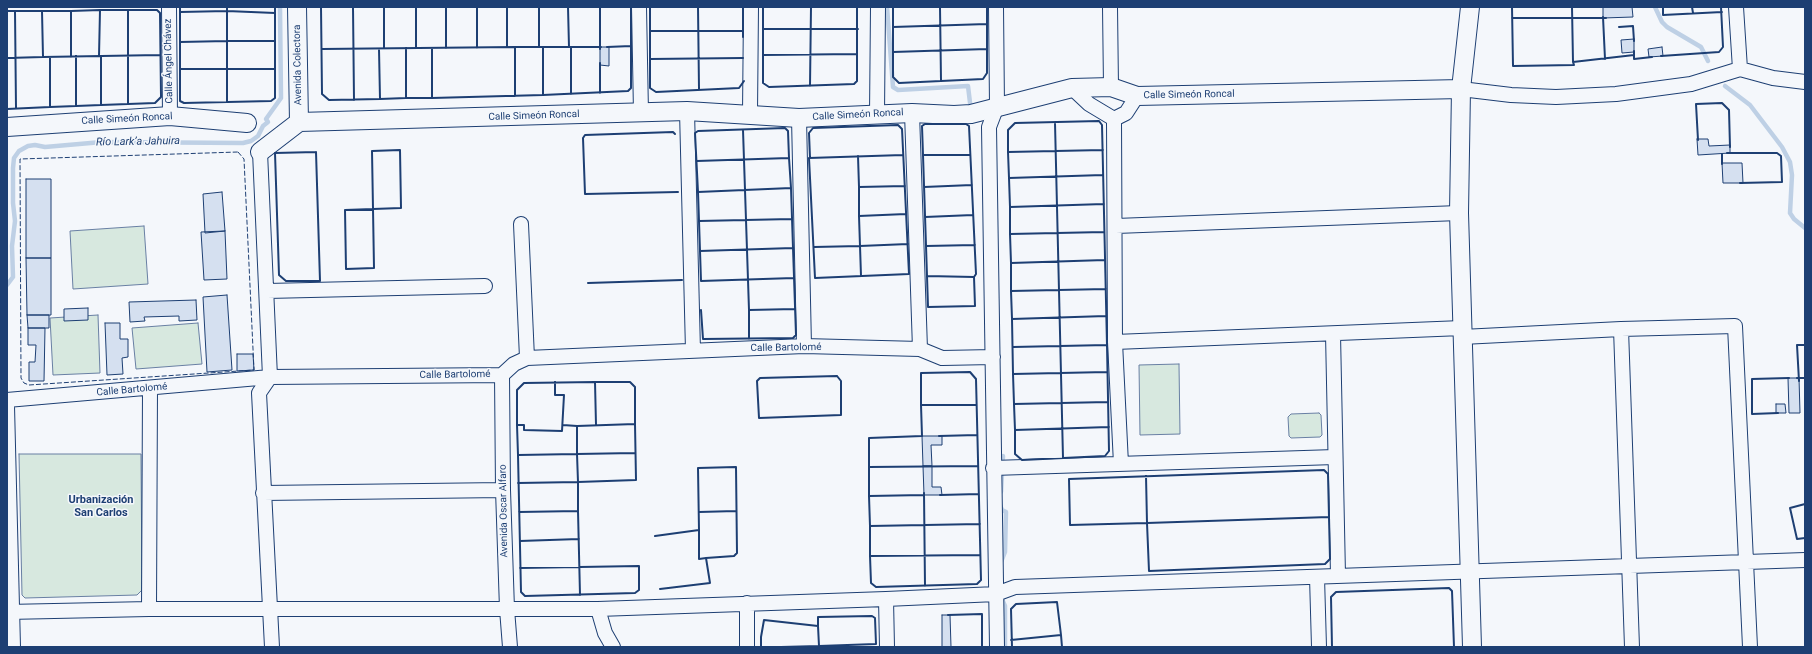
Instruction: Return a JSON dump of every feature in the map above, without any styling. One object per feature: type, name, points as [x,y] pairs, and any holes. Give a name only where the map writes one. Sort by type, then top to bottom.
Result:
[{"type":"street","name":"Calle Ángel Chávez","points":[[169,7],[170,116]]},
{"type":"street","name":"Avenida Colectora","points":[[297,7],[299,122]]},
{"type":"street","points":[[639,7],[641,113]]},
{"type":"street","points":[[750,7],[750,114]]},
{"type":"street","points":[[878,7],[878,114]]},
{"type":"street","points":[[996,7],[997,106],[989,127],[993,357],[993,468],[997,647]]},
{"type":"street","points":[[1110,7],[1111,87]]},
{"type":"street","points":[[1470,7],[1461,89],[1459,213],[1472,647]]},
{"type":"street","points":[[1736,7],[1740,69]]},
{"type":"street","points":[[1461,89],[1511,95],[1556,97],[1616,94],[1691,84],[1740,69],[1773,78],[1805,82]]},
{"type":"street","name":"Calle Simeón Roncal","points":[[299,122],[687,111],[799,118],[912,113],[971,114],[997,106],[1072,88],[1111,87],[1137,96],[1461,89]]},
{"type":"street","points":[[1072,88],[1089,104],[1114,119]]},
{"type":"street","points":[[1114,119],[1126,113],[1137,96]]},
{"type":"street","points":[[687,111],[693,350]]},
{"type":"street","points":[[912,113],[920,349]]},
{"type":"street","name":"Calle Simeón Roncal","points":[[7,126],[170,116],[247,123]]},
{"type":"street","points":[[799,118],[804,346]]},
{"type":"street","points":[[1114,119],[1116,226],[1115,342],[1121,464]]},
{"type":"street","points":[[272,647],[258,393],[270,377],[260,152],[299,122]]},
{"type":"street","points":[[1116,226],[1459,213]]},
{"type":"street","points":[[521,224],[527,358]]},
{"type":"street","points":[[267,291],[485,286]]},
{"type":"street","points":[[1115,342],[1333,334],[1736,326],[1750,647]]},
{"type":"street","points":[[1621,329],[1628,567],[1632,647]]},
{"type":"street","points":[[1333,334],[1338,575]]},
{"type":"street","name":"Calle Bartolomé","points":[[7,400],[150,389],[270,377],[502,375],[514,364],[527,358],[693,350],[804,346],[920,349],[942,358],[993,357]]},
{"type":"street","name":"Avenida Oscar Alfaro","points":[[502,375],[503,490],[507,609],[510,647]]},
{"type":"street","points":[[149,609],[150,389]]},
{"type":"street","points":[[7,406],[10,612],[13,647]]},
{"type":"street","points":[[993,468],[1335,457]]},
{"type":"street","points":[[263,493],[503,490]]},
{"type":"street","points":[[10,612],[270,608],[598,609],[996,594],[1015,587],[1805,560]]},
{"type":"street","points":[[1317,577],[1318,647]]},
{"type":"street","points":[[886,599],[887,647]]},
{"type":"street","points":[[747,603],[747,647]]},
{"type":"street","points":[[598,609],[605,634],[613,647]]},
{"type":"shaded area","points":[[144,226],[148,284],[73,289],[70,231]]},
{"type":"shaded area","points":[[98,315],[100,373],[53,375],[50,318]]},
{"type":"shaded area","points":[[198,323],[202,364],[136,369],[132,328]]},
{"type":"shaded area","points":[[1179,364],[1180,434],[1140,435],[1139,365]]},
{"type":"shaded area","points":[[1319,413],[1321,415],[1322,435],[1320,437],[1291,438],[1289,436],[1288,417],[1291,414]]},
{"type":"shaded area","points":[[19,454],[141,454],[142,590],[137,595],[25,598],[22,595]]},
{"type":"building","points":[[1603,7],[1632,7],[1633,17],[1603,18]]},
{"type":"building","points":[[1634,39],[1634,52],[1622,53],[1621,40]]},
{"type":"building","points":[[600,47],[609,47],[609,66],[600,65]]},
{"type":"building","points":[[1662,47],[1663,56],[1649,57],[1648,49]]},
{"type":"building","points":[[1697,139],[1708,139],[1709,146],[1730,145],[1730,153],[1698,155]]},
{"type":"building","points":[[1722,163],[1742,163],[1743,183],[1723,183]]},
{"type":"building","points":[[26,179],[51,179],[51,258],[26,258]]},
{"type":"building","points":[[222,192],[225,231],[205,233],[203,194]]},
{"type":"building","points":[[225,231],[227,279],[204,280],[201,232]]},
{"type":"building","points":[[26,258],[51,258],[51,315],[27,315]]},
{"type":"building","points":[[227,295],[232,370],[207,372],[203,297]]},
{"type":"building","points":[[196,300],[197,320],[179,321],[179,316],[144,317],[145,321],[130,322],[129,302]]},
{"type":"building","points":[[88,308],[88,320],[64,321],[64,309]]},
{"type":"building","points":[[27,315],[49,315],[49,328],[28,328]]},
{"type":"building","points":[[105,323],[120,323],[120,339],[128,339],[128,357],[122,358],[123,374],[107,375]]},
{"type":"building","points":[[28,328],[45,328],[44,381],[29,381],[29,362],[35,362],[36,345],[28,345]]},
{"type":"building","points":[[237,354],[253,354],[254,370],[237,371]]},
{"type":"building","points":[[1788,378],[1799,378],[1800,413],[1789,413]]},
{"type":"building","points":[[1776,404],[1785,404],[1786,413],[1776,413]]},
{"type":"building","points":[[922,436],[942,436],[942,445],[931,445],[932,466],[923,466]]},
{"type":"building","points":[[923,466],[932,466],[932,487],[941,487],[942,495],[924,495]]},
{"type":"building","points":[[942,615],[950,615],[951,647],[942,647]]},
{"type":"waterway","name":"Río Lark’a Jahuira","points":[[7,285],[13,277],[12,246],[15,221],[13,203],[13,168],[14,158],[19,151],[28,146],[35,145],[45,147],[102,142],[243,143],[251,141],[258,136],[263,126],[268,122],[266,119],[281,98],[280,7]]},
{"type":"waterway","points":[[887,7],[893,87],[898,90],[968,86],[971,111]]},
{"type":"waterway","name":"Río Lark’a Jahuira","points":[[1655,7],[1662,22],[1667,27],[1701,47],[1708,61]]},
{"type":"waterway","name":"Río Lark’a Jahuira","points":[[1725,86],[1750,105],[1782,147],[1790,162],[1792,175],[1790,213],[1794,219],[1805,228]]},
{"type":"waterway","name":"Río Lark’a Jahuira","points":[[1001,492],[1003,456]]},
{"type":"waterway","name":"Río Lark’a Jahuira","points":[[1000,505],[1002,510],[1006,512],[1005,552],[1001,562]]},
{"type":"waterway","name":"Río Lark’a Jahuira","points":[[1001,597],[1005,606],[1005,647]]},
{"type":"fence","points":[[238,152],[244,159],[254,370],[29,385],[24,383],[21,378],[20,159],[238,152]]},
{"type":"wall","points":[[180,7],[180,101],[184,103],[271,101],[275,98],[275,69]]},
{"type":"wall","points":[[180,12],[227,11],[227,7]]},
{"type":"wall","points":[[227,102],[227,69],[275,69],[275,7]]},
{"type":"wall","points":[[321,7],[322,94],[329,100],[380,99]]},
{"type":"wall","points":[[353,7],[354,100]]},
{"type":"wall","points":[[384,7],[384,48]]},
{"type":"wall","points":[[416,7],[416,48]]},
{"type":"wall","points":[[446,7],[446,48]]},
{"type":"wall","points":[[477,7],[477,48]]},
{"type":"wall","points":[[507,7],[507,47]]},
{"type":"wall","points":[[539,7],[539,47]]},
{"type":"wall","points":[[568,7],[569,47]]},
{"type":"wall","points":[[600,7],[600,49]]},
{"type":"wall","points":[[543,47],[543,95],[628,91],[631,88],[631,7]]},
{"type":"wall","points":[[650,7],[650,31],[743,31]]},
{"type":"wall","points":[[698,7],[699,89]]},
{"type":"wall","points":[[743,7],[743,37]]},
{"type":"wall","points":[[763,7],[763,29],[858,29]]},
{"type":"wall","points":[[810,86],[811,7]]},
{"type":"wall","points":[[763,55],[763,83],[769,87],[854,84],[857,81],[857,7]]},
{"type":"wall","points":[[893,7],[893,27],[987,24]]},
{"type":"wall","points":[[940,7],[941,81]]},
{"type":"wall","points":[[893,52],[893,77],[899,83],[983,79],[987,73],[987,7]]},
{"type":"wall","points":[[1512,7],[1513,66],[1574,65],[1573,62],[1634,55],[1634,51]]},
{"type":"wall","points":[[1572,7],[1573,62]]},
{"type":"wall","points":[[1663,7],[1663,15],[1722,12]]},
{"type":"wall","points":[[1692,7],[1693,13]]},
{"type":"wall","points":[[1661,56],[1719,52],[1723,47],[1721,7]]},
{"type":"wall","points":[[100,10],[128,10],[128,104],[101,105]]},
{"type":"wall","points":[[71,11],[100,10],[99,56]]},
{"type":"wall","points":[[128,10],[157,10],[160,13],[161,97],[155,103],[128,104]]},
{"type":"wall","points":[[7,11],[71,11],[71,57]]},
{"type":"wall","points":[[15,11],[16,108]]},
{"type":"wall","points":[[7,58],[43,57],[42,11]]},
{"type":"wall","points":[[180,42],[227,41],[227,11],[275,13]]},
{"type":"wall","points":[[1603,17],[1605,59]]},
{"type":"wall","points":[[1512,18],[1606,18]]},
{"type":"wall","points":[[1619,27],[1633,26],[1634,41]]},
{"type":"wall","points":[[893,27],[893,52],[987,49]]},
{"type":"wall","points":[[763,29],[763,55],[857,54]]},
{"type":"wall","points":[[650,31],[650,59],[743,58]]},
{"type":"wall","points":[[180,69],[227,69],[227,41],[275,41]]},
{"type":"wall","points":[[607,47],[631,46]]},
{"type":"wall","points":[[322,49],[515,47]]},
{"type":"wall","points":[[515,96],[515,47],[571,47],[571,94]]},
{"type":"wall","points":[[571,47],[601,47]]},
{"type":"wall","points":[[406,48],[406,98],[432,98]]},
{"type":"wall","points":[[432,48],[432,98],[543,95]]},
{"type":"wall","points":[[379,49],[380,99],[406,98]]},
{"type":"wall","points":[[43,57],[160,55]]},
{"type":"wall","points":[[1634,55],[1634,59],[1652,57]]},
{"type":"wall","points":[[50,107],[76,106],[76,56]]},
{"type":"wall","points":[[76,106],[101,105],[101,56]]},
{"type":"wall","points":[[7,109],[50,107],[50,57]]},
{"type":"wall","points":[[650,59],[650,88],[656,92],[739,88],[744,81]]},
{"type":"wall","points":[[600,63],[600,93]]},
{"type":"wall","points":[[1698,140],[1696,104],[1722,103],[1729,110],[1730,147]]},
{"type":"wall","points":[[1008,152],[1008,130],[1015,123],[1099,121],[1102,125],[1107,345]]},
{"type":"wall","points":[[1055,123],[1063,458]]},
{"type":"wall","points":[[923,155],[922,126],[925,124],[966,124],[969,126],[976,274],[974,277],[975,306],[928,307],[927,276],[974,277]]},
{"type":"wall","points":[[810,158],[809,133],[813,128],[898,125],[902,129],[909,274],[815,278],[809,158],[903,155]]},
{"type":"wall","points":[[697,161],[789,158],[788,131],[785,128],[698,131],[695,133],[698,192],[791,188],[789,158]]},
{"type":"wall","points":[[743,130],[749,310],[795,309]]},
{"type":"wall","points":[[675,134],[673,132],[585,135],[583,138],[585,194],[678,192]]},
{"type":"wall","points":[[372,151],[373,209],[374,268],[346,269],[345,210],[401,208],[400,150],[372,151]]},
{"type":"wall","points":[[1103,150],[1008,152],[1009,178],[1103,175]]},
{"type":"wall","points":[[316,152],[320,281],[286,281],[279,275],[275,153],[316,152]]},
{"type":"wall","points":[[1727,153],[1777,153],[1781,156],[1782,182],[1740,183]]},
{"type":"wall","points":[[1722,154],[1722,164]]},
{"type":"wall","points":[[927,276],[923,155],[970,155]]},
{"type":"wall","points":[[858,156],[859,187],[905,186]]},
{"type":"wall","points":[[1009,178],[1010,207],[1104,204]]},
{"type":"wall","points":[[924,187],[972,185]]},
{"type":"wall","points":[[859,187],[859,216]]},
{"type":"wall","points":[[700,251],[793,248],[791,188]]},
{"type":"wall","points":[[698,192],[699,221],[792,219]]},
{"type":"wall","points":[[1010,207],[1010,234],[1104,232]]},
{"type":"wall","points":[[814,247],[860,246],[859,216],[906,214]]},
{"type":"wall","points":[[925,217],[973,215]]},
{"type":"wall","points":[[699,221],[701,281],[794,278]]},
{"type":"wall","points":[[1010,234],[1011,263],[1105,260]]},
{"type":"wall","points":[[861,276],[860,246],[908,244]]},
{"type":"wall","points":[[926,246],[975,245]]},
{"type":"wall","points":[[701,310],[703,339],[793,338],[796,335],[793,248]]},
{"type":"wall","points":[[1011,263],[1011,291],[1106,289]]},
{"type":"wall","points":[[588,283],[682,280]]},
{"type":"wall","points":[[1011,291],[1012,319],[1106,316]]},
{"type":"wall","points":[[749,310],[749,339]]},
{"type":"wall","points":[[1012,319],[1013,374],[1107,372]]},
{"type":"wall","points":[[1013,347],[1107,345],[1109,451],[1105,456],[1022,460],[1015,454],[1015,430]]},
{"type":"wall","points":[[1799,381],[1797,345],[1805,345]]},
{"type":"wall","points":[[976,405],[921,405],[921,373],[970,372],[976,379],[981,580],[977,584],[876,587],[871,583],[870,556],[980,555]]},
{"type":"wall","points":[[1013,374],[1014,404],[1108,402]]},
{"type":"wall","points":[[837,376],[841,381],[841,415],[759,418],[757,381],[760,378],[837,376]]},
{"type":"wall","points":[[1778,413],[1752,414],[1752,379],[1789,378]]},
{"type":"wall","points":[[1797,378],[1805,378]]},
{"type":"wall","points":[[518,455],[517,425],[524,425],[524,430],[562,431],[564,395],[555,395],[555,382]]},
{"type":"wall","points":[[595,382],[630,382],[635,387],[635,424]]},
{"type":"wall","points":[[517,425],[517,390],[524,383],[595,382],[596,425]]},
{"type":"wall","points":[[1014,404],[1015,430],[1109,427]]},
{"type":"wall","points":[[869,496],[869,438],[922,436],[921,405]]},
{"type":"wall","points":[[518,483],[578,482],[636,480],[635,424],[577,426],[578,482],[578,511],[519,512]]},
{"type":"wall","points":[[563,425],[577,426]]},
{"type":"wall","points":[[939,436],[977,435]]},
{"type":"wall","points":[[520,568],[639,566],[639,590],[635,593],[525,596],[521,592],[518,455],[635,453]]},
{"type":"wall","points":[[869,467],[978,466]]},
{"type":"wall","points":[[699,530],[698,468],[736,467],[737,553],[734,556],[706,558]]},
{"type":"wall","points":[[1146,476],[1147,523],[1149,571],[1325,564],[1330,559],[1328,474],[1324,470],[1069,479],[1070,525],[1147,523],[1329,517]]},
{"type":"wall","points":[[924,493],[925,586]]},
{"type":"wall","points":[[940,495],[979,494]]},
{"type":"wall","points":[[870,526],[869,496],[924,495]]},
{"type":"wall","points":[[1805,504],[1790,508],[1797,539],[1805,538]]},
{"type":"wall","points":[[578,511],[580,595]]},
{"type":"wall","points":[[699,512],[736,511]]},
{"type":"wall","points":[[870,556],[870,526],[980,524]]},
{"type":"wall","points":[[655,536],[699,530],[699,559],[706,558],[710,583],[660,589]]},
{"type":"wall","points":[[520,541],[579,539]]},
{"type":"wall","points":[[1332,647],[1331,597],[1336,592],[1449,588],[1452,591],[1454,647]]},
{"type":"wall","points":[[1012,647],[1011,609],[1016,604],[1057,602],[1061,635]]},
{"type":"wall","points":[[948,615],[982,614],[982,647]]},
{"type":"wall","points":[[781,647],[819,646],[876,644],[875,618],[872,616],[818,617],[818,626],[819,646],[819,647]]},
{"type":"wall","points":[[761,647],[764,620],[818,626]]},
{"type":"wall","points":[[1011,640],[1061,635],[1062,647]]},
{"type":"district","name":"Urbanización San Carlos","points":[[101,506]]}]
